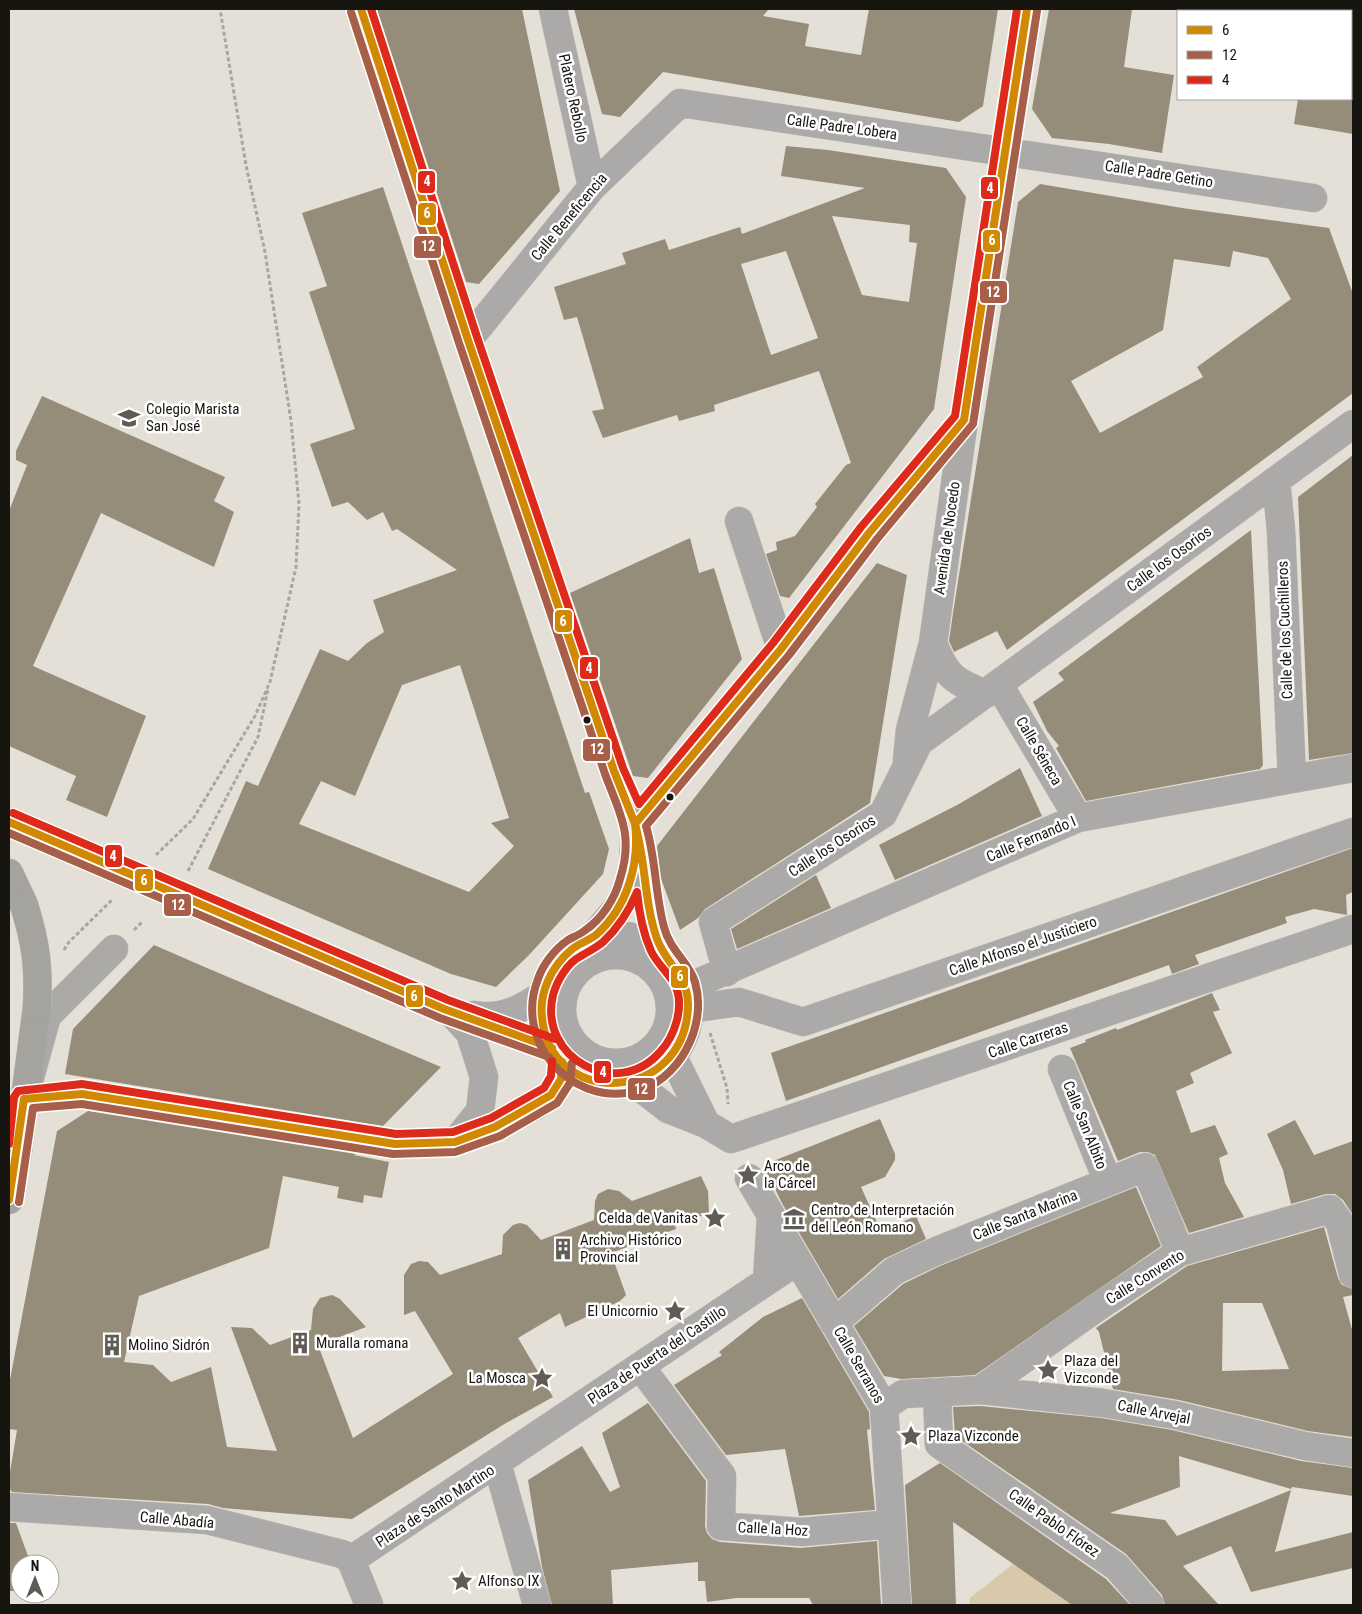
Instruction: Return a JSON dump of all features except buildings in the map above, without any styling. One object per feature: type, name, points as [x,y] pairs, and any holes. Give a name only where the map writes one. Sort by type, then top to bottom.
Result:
[{"type":"main road","points":[[9,873],[24,905],[34,936],[39,969],[37,1007],[18,1151],[9,1200]]},
{"type":"street","points":[[361,9],[468,340],[614,772],[643,846],[646,891],[652,923],[664,954]]},
{"type":"street","name":"Platero Rebollo","points":[[553,9],[592,187]]},
{"type":"street","name":"Avenida de Nocedo","points":[[903,775],[910,730],[933,643],[1004,150],[1027,9]]},
{"type":"street","name":"Calle Beneficencia","points":[[468,340],[592,187],[680,103]]},
{"type":"street","name":"Calle Padre Lobera","points":[[680,103],[1004,150]]},
{"type":"street","name":"Calle Padre Getino","points":[[1004,150],[1313,198]]},
{"type":"street","points":[[590,940],[619,906],[629,887],[633,867],[635,824],[781,649],[870,533],[964,420]]},
{"type":"street","name":"Calle los Osorios","points":[[727,972],[713,922],[884,814],[919,742],[1353,424]]},
{"type":"street","name":"Calle de los Cuchilleros","points":[[1276,481],[1281,530],[1292,779]]},
{"type":"street","points":[[739,521],[781,649]]},
{"type":"street","points":[[933,643],[943,668],[967,687],[992,690]]},
{"type":"street","name":"Calle Séneca","points":[[992,690],[1078,818]]},
{"type":"street","name":"Calle Fernando I","points":[[688,998],[727,972],[1078,818],[1353,768]]},
{"type":"street","points":[[9,822],[92,859],[153,872],[450,1011],[560,1046]]},
{"type":"street","name":"Calle Alfonso el Justiciero","points":[[688,998],[739,1002],[803,1022],[1353,832]]},
{"type":"street","name":"Calle Carreras","points":[[732,1140],[1353,930]]},
{"type":"street","points":[[610,936],[629,936],[648,942],[664,954],[675,966],[688,998],[679,1046],[659,1070],[647,1077],[624,1083],[602,1083],[580,1075],[560,1046],[544,1032],[541,1013],[542,995],[548,977],[559,961],[573,948],[590,940],[610,936]]},
{"type":"street","points":[[114,950],[47,1016],[24,1099],[82,1094],[395,1144],[455,1142],[496,1127],[536,1106],[551,1095],[561,1079],[560,1046]]},
{"type":"street","points":[[450,1011],[487,1018],[503,1016],[521,1010],[542,995]]},
{"type":"street","points":[[450,1011],[470,1033],[484,1077],[480,1111],[455,1142]]},
{"type":"street","points":[[672,1055],[706,1124]]},
{"type":"street","name":"Calle San Albito","points":[[1062,1069],[1108,1182]]},
{"type":"street","points":[[632,1081],[668,1109],[706,1124],[732,1140]]},
{"type":"street","name":"Calle Serranos","points":[[732,1140],[748,1175],[771,1216],[884,1407],[897,1605]]},
{"type":"street","name":"Calle Santa Marina","points":[[834,1323],[894,1271],[934,1252],[1145,1167],[1180,1252]]},
{"type":"street","name":"Calle Convento","points":[[980,1390],[1099,1306],[1180,1252],[1330,1209],[1340,1223],[1353,1274]]},
{"type":"street","points":[[767,1281],[771,1216]]},
{"type":"street","name":"Plaza de Puerta del Castillo","points":[[507,1456],[797,1261]]},
{"type":"street","name":"Calle la Hoz","points":[[640,1366],[722,1476],[721,1526],[802,1532],[891,1524]]},
{"type":"street","name":"Calle Arvejal","points":[[884,1407],[903,1394],[980,1390],[1104,1403],[1175,1415],[1305,1446],[1353,1453]]},
{"type":"street","name":"Calle Pablo Flórez","points":[[944,1393],[939,1444],[1117,1567],[1150,1605]]},
{"type":"street","name":"Plaza de Santo Martino","points":[[346,1557],[507,1456],[537,1605]]},
{"type":"street","name":"Calle Abadía","points":[[9,1507],[207,1520],[346,1557]]},
{"type":"street","points":[[346,1557],[368,1605]]},
{"type":"path","points":[[187,872],[258,737],[294,577],[299,504],[291,421],[265,252],[246,165],[220,9]]},
{"type":"path","points":[[153,872],[193,819],[255,716],[270,682]]},
{"type":"path","points":[[62,956],[69,942],[119,893]]},
{"type":"shaded area","points":[[1013,1564],[1072,1605],[969,1605],[970,1598]]},
{"type":"transit line","name":"6","points":[[361,9],[468,340],[614,771],[635,824]]},
{"type":"transit line","name":"4","points":[[371,9],[477,337],[623,768],[639,804],[773,643],[861,527],[955,416],[1017,9]]},
{"type":"transit line","name":"6","points":[[635,824],[781,649],[869,533],[964,420],[1027,9]]},
{"type":"transit line","name":"12","points":[[351,12],[459,343],[623,825],[626,850],[624,863],[618,887],[611,901],[596,921],[568,940],[550,957],[540,973],[533,1002],[534,1024],[540,1045],[552,1063],[568,1078],[587,1088],[609,1093],[633,1092],[649,1086],[664,1077],[686,1050],[693,1034],[697,1016],[698,999],[695,982],[671,943],[664,927],[652,851],[646,826],[789,655],[877,539],[973,424],[1037,11]]},
{"type":"transit line","name":"4","points":[[13,813],[448,1000],[555,1039]]},
{"type":"transit line","name":"6","points":[[9,822],[444,1009],[552,1048]]},
{"type":"transit line","name":"6","points":[[635,824],[639,838],[647,896],[657,939],[685,987],[688,1006],[681,1038],[665,1062],[643,1077],[617,1083],[591,1080],[568,1068],[550,1047],[542,1017],[543,998],[548,980],[564,956],[597,934],[624,898],[633,869],[636,839],[635,824]]},
{"type":"transit line","name":"12","points":[[9,833],[440,1018],[549,1057]]},
{"type":"transit line","name":"4","points":[[637,892],[648,944],[654,956],[675,985],[678,993],[679,1011],[670,1038],[660,1052],[642,1066],[623,1073],[603,1072],[585,1065],[569,1054],[557,1037],[552,1018],[553,995],[560,978],[571,963],[600,944],[614,931],[627,912],[637,892]]},
{"type":"transit line","name":"4","points":[[9,1144],[14,1097],[18,1091],[82,1084],[396,1134],[453,1132],[491,1118],[544,1088],[551,1076],[552,1061]]},
{"type":"transit line","name":"6","points":[[24,1099],[82,1094],[395,1144],[455,1142],[495,1127],[551,1095],[561,1079],[562,1062]]},
{"type":"transit line","name":"12","points":[[19,1202],[33,1108],[82,1104],[393,1154],[455,1152],[500,1136],[557,1103],[570,1083],[572,1063]]},
{"type":"transit line","name":"6","points":[[9,1200],[24,1099]]},
{"type":"place","name":"Colegio Marista San José","points":[[129,418]]},
{"type":"place","name":"Arco de la Cárcel","points":[[748,1175]]},
{"type":"place","name":"Celda de Vanitas","points":[[715,1218]]},
{"type":"place","name":"Centro de Interpretación del León Romano","points":[[794,1219]]},
{"type":"place","name":"Archivo Histórico Provincial","points":[[563,1249]]},
{"type":"place","name":"El Unicornio","points":[[675,1311]]},
{"type":"place","name":"Muralla romana","points":[[300,1343]]},
{"type":"place","name":"Molino Sidrón","points":[[112,1345]]},
{"type":"place","name":"Plaza del Vizconde","points":[[1048,1370]]},
{"type":"place","name":"La Mosca","points":[[542,1378]]},
{"type":"place","name":"Plaza Vizconde","points":[[911,1436]]},
{"type":"place","name":"Alfonso IX","points":[[462,1581]]}]
